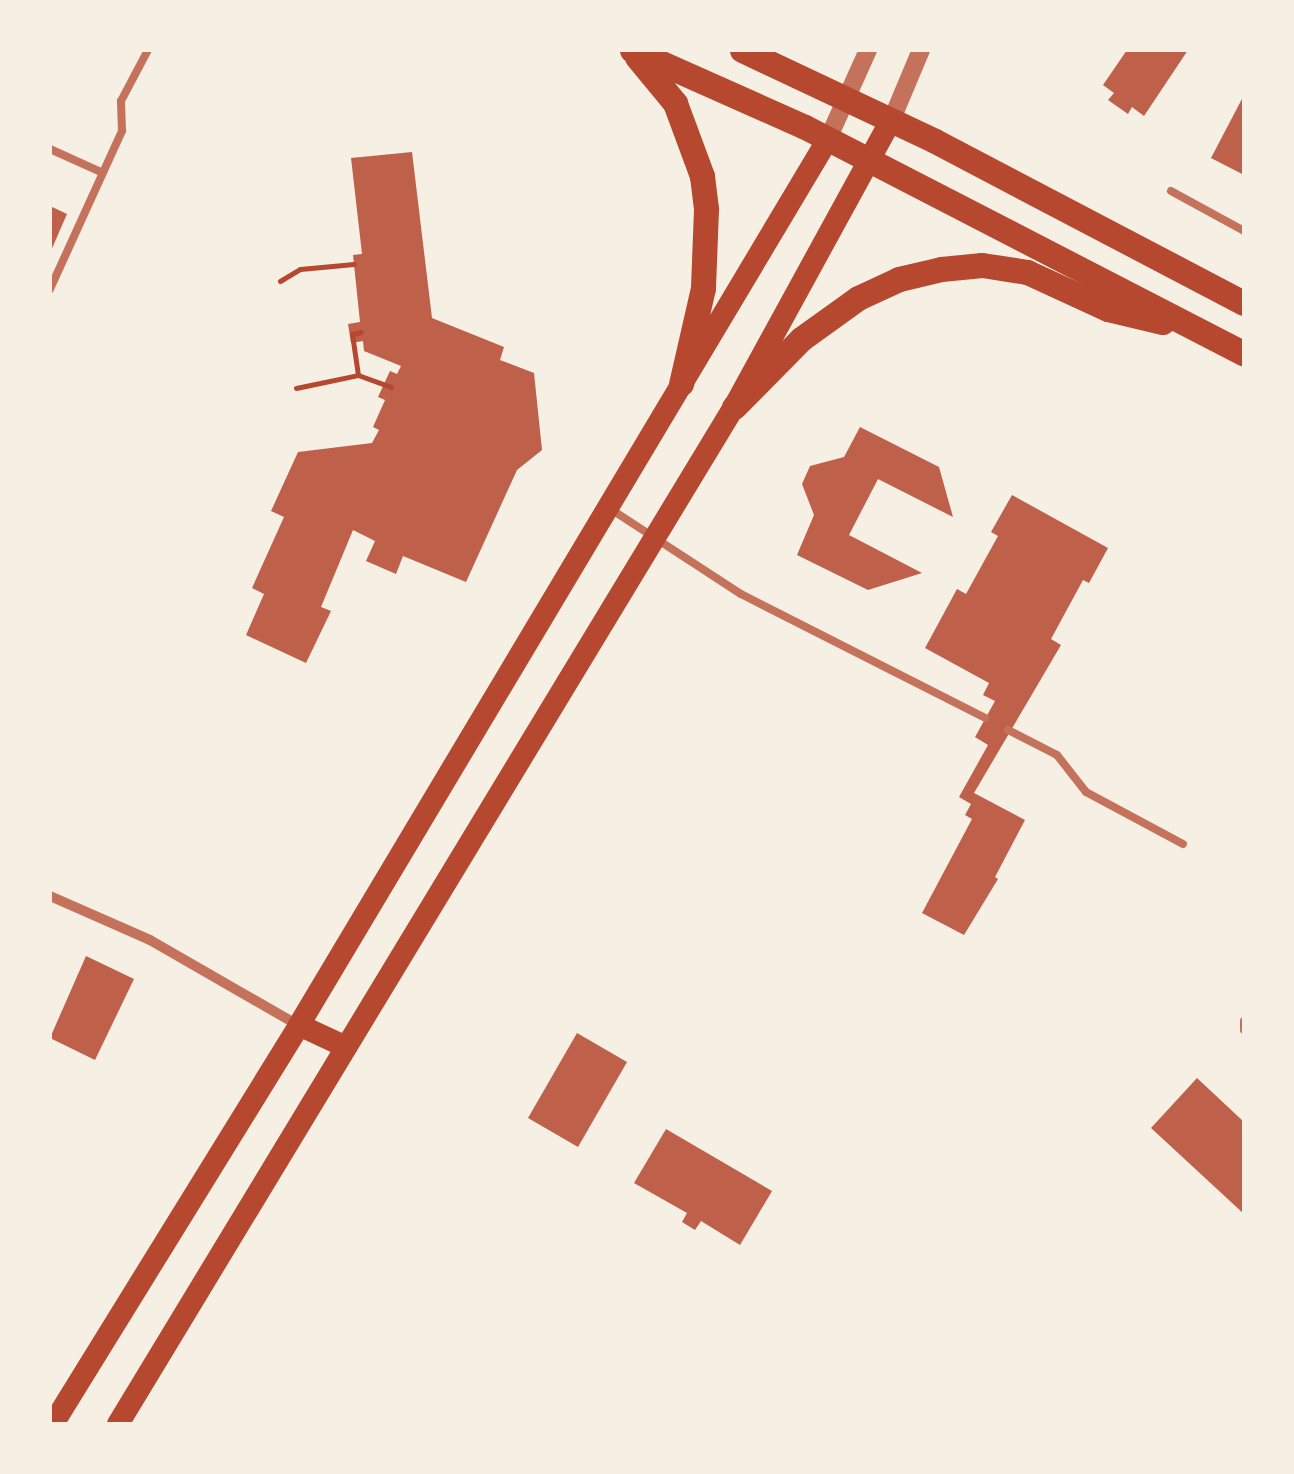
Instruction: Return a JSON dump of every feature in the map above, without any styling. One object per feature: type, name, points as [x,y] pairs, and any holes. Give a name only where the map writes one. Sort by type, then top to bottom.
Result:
[{"type":"highway","points":[[631,50],[828,139],[1244,354]]},
{"type":"highway","points":[[631,50],[674,103],[702,176],[706,210],[703,288],[681,384]]},
{"type":"highway","points":[[742,50],[892,119],[1244,302]]},
{"type":"highway","points":[[734,408],[801,339],[858,298],[899,279],[941,269],[982,265],[1027,272],[1108,309],[1197,330]]},
{"type":"main road","points":[[118,1424],[734,408],[872,162],[892,119]]},
{"type":"main road","points":[[54,1424],[299,1025],[828,139]]},
{"type":"main road","points":[[299,1025],[346,1047]]},
{"type":"street","points":[[828,139],[868,50]]},
{"type":"street","points":[[892,119],[920,50]]},
{"type":"street","points":[[50,896],[150,940],[299,1025]]},
{"type":"lane","points":[[50,289],[122,131],[122,101],[148,50]]},
{"type":"lane","points":[[50,148],[103,172]]},
{"type":"lane","points":[[1171,191],[1244,231]]},
{"type":"lane","points":[[608,508],[741,594],[985,718]]},
{"type":"lane","points":[[1008,730],[1057,755],[1086,792],[1183,844]]},
{"type":"lane","points":[[1244,1020],[1240,1027],[1244,1030]]},
{"type":"path","points":[[280,281],[300,269],[354,264]]},
{"type":"path","points":[[358,375],[352,334],[362,332]]},
{"type":"path","points":[[296,388],[358,375],[391,387]]},
{"type":"building","points":[[1127,50],[1188,50],[1144,116],[1132,107],[1128,114],[1108,100],[1114,93],[1103,85]]},
{"type":"building","points":[[1244,95],[1244,175],[1211,158]]},
{"type":"building","points":[[412,152],[432,318],[504,347],[500,360],[534,373],[542,450],[517,470],[466,582],[403,556],[396,574],[366,561],[375,541],[353,530],[321,607],[331,611],[306,663],[246,635],[264,594],[252,588],[284,517],[271,511],[298,452],[372,443],[379,430],[373,427],[385,400],[378,397],[390,371],[397,374],[401,366],[364,351],[363,341],[351,343],[348,324],[360,322],[353,255],[362,254],[351,158]]},
{"type":"building","points":[[50,206],[67,214],[50,253]]},
{"type":"building","points":[[860,427],[939,467],[953,517],[878,479],[849,535],[922,573],[868,590],[797,555],[814,515],[802,484],[810,466],[844,457]]},
{"type":"building","points":[[1012,495],[1108,548],[1089,583],[1083,580],[1051,639],[1061,645],[974,793],[1025,820],[995,877],[998,879],[964,935],[922,913],[972,819],[965,815],[971,804],[959,797],[988,745],[975,737],[995,701],[983,695],[989,683],[925,648],[957,589],[966,594],[998,536],[991,532]]},
{"type":"building","points":[[86,956],[134,979],[95,1060],[50,1038]]},
{"type":"building","points":[[577,1033],[627,1062],[578,1147],[528,1118]]},
{"type":"building","points":[[1197,1078],[1244,1122],[1244,1214],[1151,1128]]},
{"type":"building","points":[[666,1129],[772,1191],[740,1245],[701,1221],[695,1230],[682,1222],[687,1213],[634,1183]]}]
